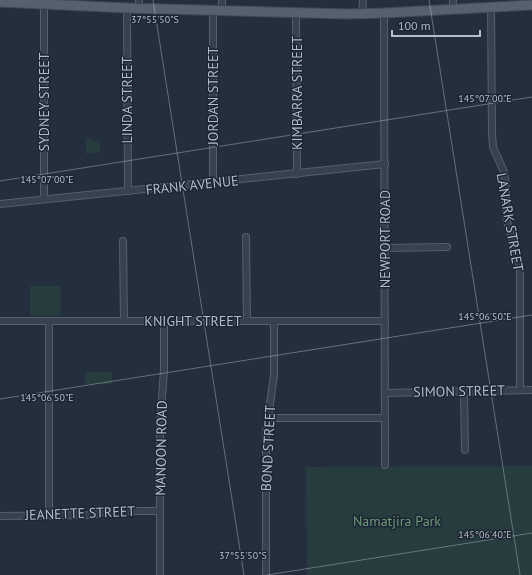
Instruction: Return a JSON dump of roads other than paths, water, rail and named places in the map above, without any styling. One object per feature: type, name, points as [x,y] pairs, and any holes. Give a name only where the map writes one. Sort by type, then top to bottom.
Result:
[{"type":"main road","points":[[0,2],[44,2],[127,8],[139,4],[217,10],[362,14],[384,14],[453,5],[491,7],[532,5]]},
{"type":"street","name":"JORDAN STREET","points":[[213,182],[217,10],[222,0]]},
{"type":"street","points":[[362,14],[363,0]]},
{"type":"street","name":"SYDNEY STREET","points":[[44,2],[44,199]]},
{"type":"street","name":"LANARK STREET","points":[[491,7],[493,147],[504,172],[507,221],[520,268],[520,390]]},
{"type":"street","name":"LINDA STREET","points":[[127,8],[128,191]]},
{"type":"street","name":"KIMBARRA STREET","points":[[296,12],[297,174]]},
{"type":"street","name":"NEWPORT ROAD","points":[[384,14],[385,465]]},
{"type":"street","name":"FRANK AVENUE","points":[[0,204],[385,164]]},
{"type":"street","points":[[246,237],[247,321]]},
{"type":"street","points":[[123,242],[124,321]]},
{"type":"street","points":[[385,248],[446,247]]},
{"type":"street","name":"KNIGHT STREET","points":[[0,321],[385,321]]},
{"type":"street","points":[[49,322],[49,516]]},
{"type":"street","name":"MANOON ROAD","points":[[160,575],[160,425],[164,362],[164,322]]},
{"type":"street","name":"BOND STREET","points":[[266,575],[266,433],[274,375],[274,322]]},
{"type":"street","name":"SIMON STREET","points":[[385,393],[532,390]]},
{"type":"street","points":[[464,391],[464,450]]},
{"type":"street","points":[[268,418],[385,418]]},
{"type":"street","name":"JEANETTE STREET","points":[[0,516],[93,515],[106,511],[160,511]]},
{"type":"park label","name":"Namatjira Park","points":[[397,521]]}]
